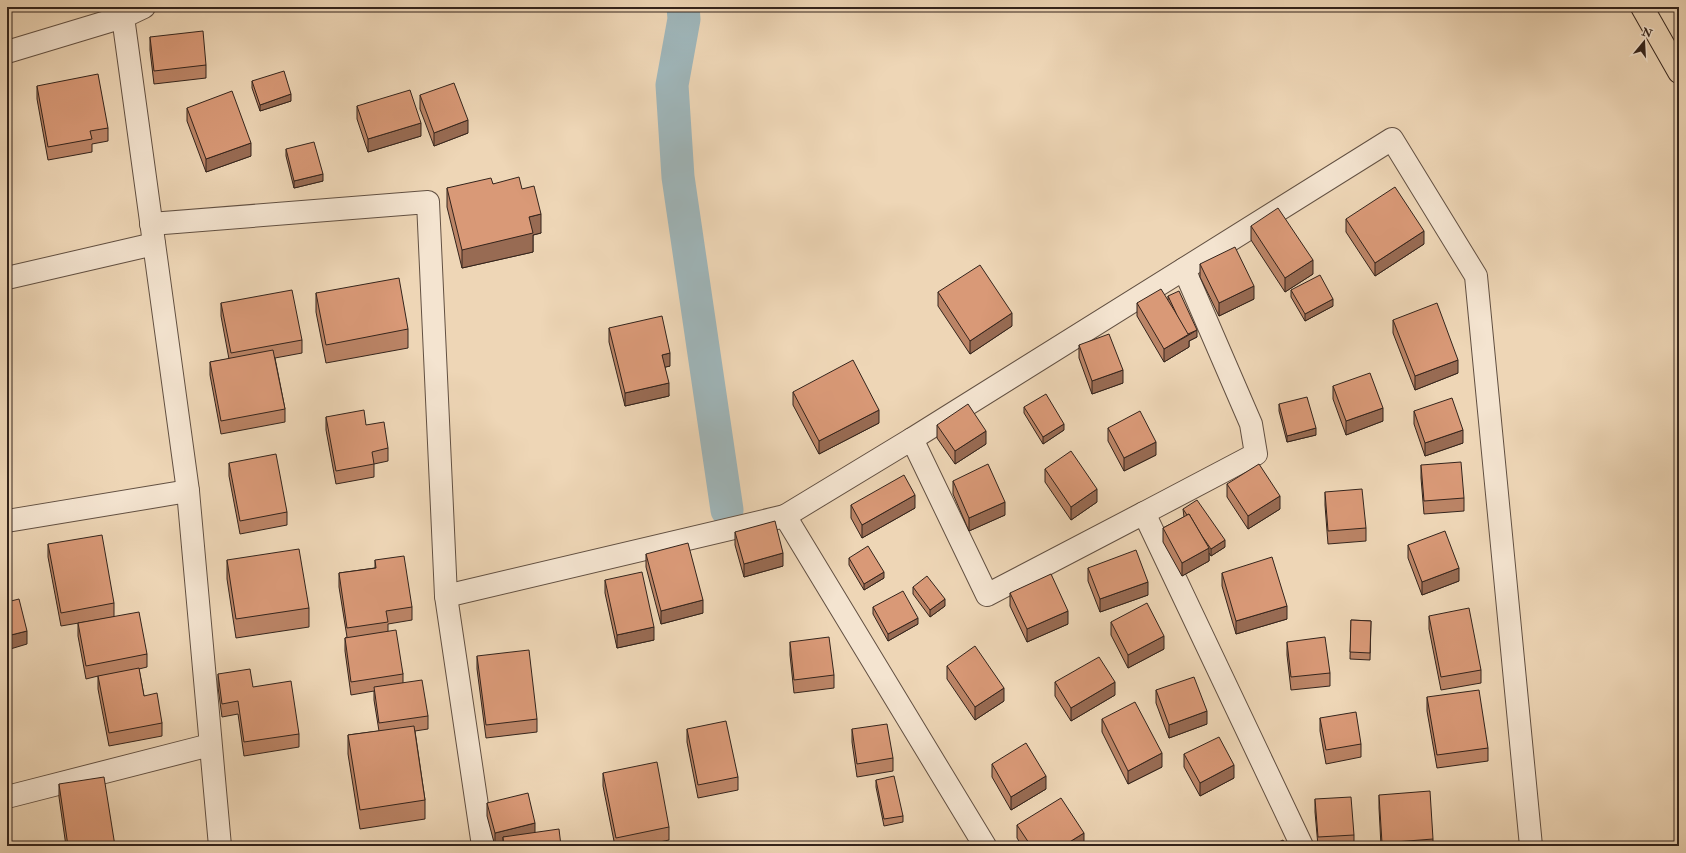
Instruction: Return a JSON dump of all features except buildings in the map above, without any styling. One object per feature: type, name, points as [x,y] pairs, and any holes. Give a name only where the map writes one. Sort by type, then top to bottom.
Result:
[{"type":"highway","points":[[1642,7],[1679,72]]},
{"type":"street","points":[[7,52],[123,17],[144,7]]},
{"type":"street","points":[[123,17],[188,491],[220,846]]},
{"type":"street","points":[[446,596],[785,516],[912,439],[1392,139],[1476,276],[1531,846]]},
{"type":"street","points":[[7,278],[152,234],[428,202],[446,596],[484,846]]},
{"type":"street","points":[[912,439],[987,595],[1256,454],[1251,424],[1184,269]]},
{"type":"street","points":[[7,521],[188,491]]},
{"type":"street","points":[[1144,513],[1302,846]]},
{"type":"street","points":[[785,516],[985,846]]},
{"type":"street","points":[[7,797],[210,745]]},
{"type":"waterway","points":[[683,7],[684,19],[672,85],[678,177],[727,510]]}]
